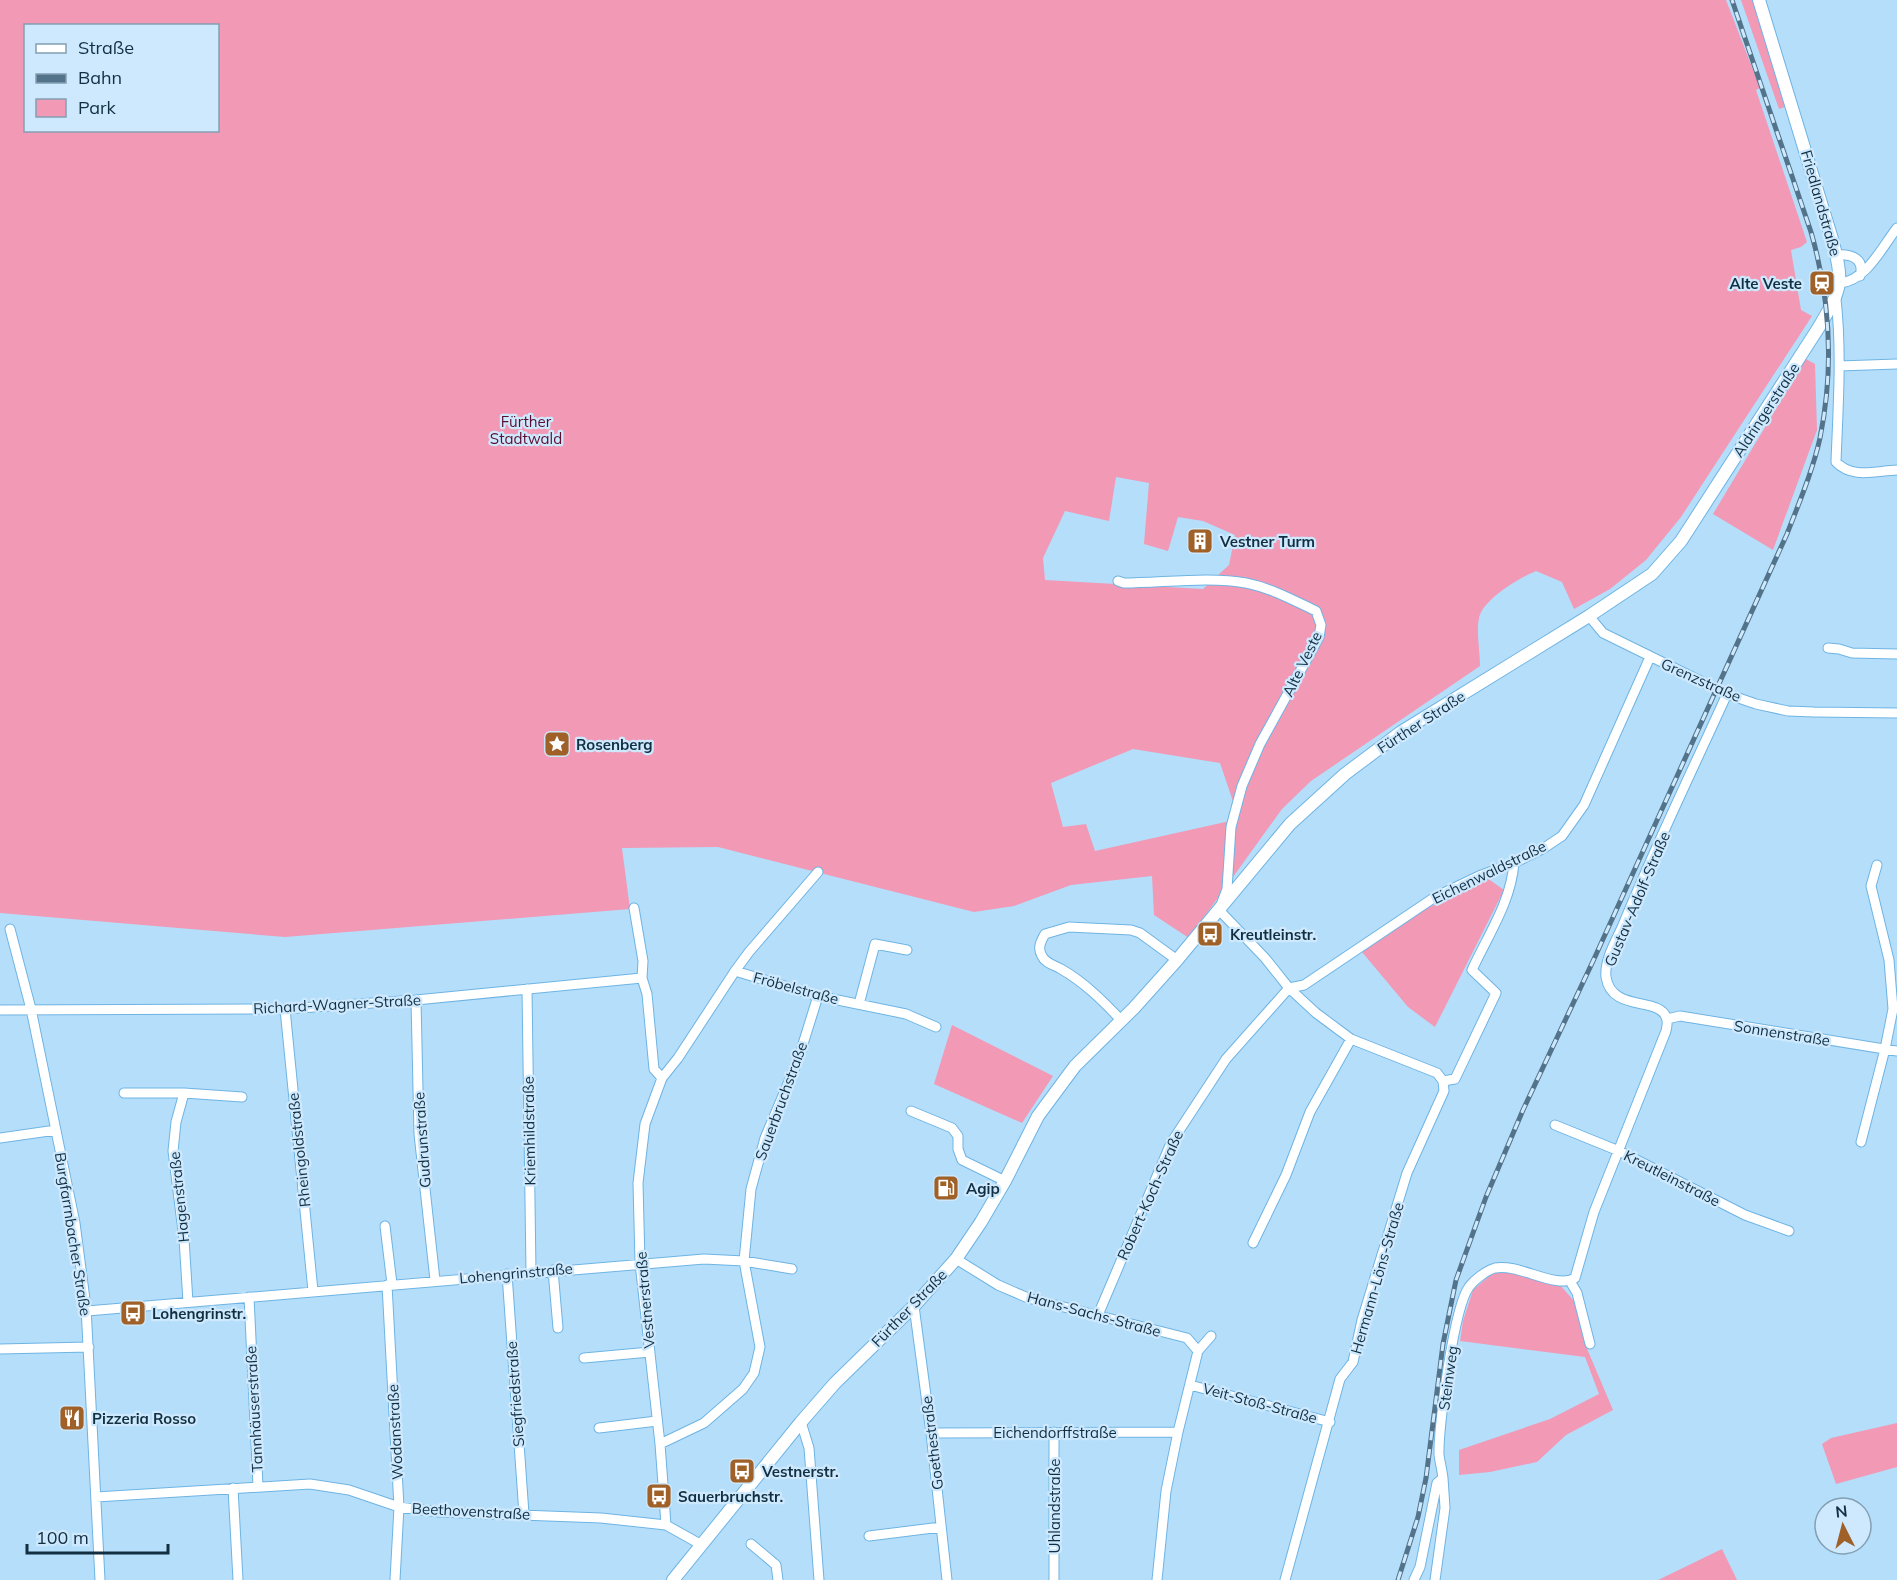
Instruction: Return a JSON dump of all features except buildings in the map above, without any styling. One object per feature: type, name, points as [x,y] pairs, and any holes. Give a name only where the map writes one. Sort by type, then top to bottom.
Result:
[{"type":"main road","name":"Friedlandstraße","points":[[1759,0],[1837,255],[1840,283],[1836,299]]},
{"type":"main road","name":"Aldringerstraße","points":[[1696,519],[1836,299]]},
{"type":"main road","name":"Fürther Straße","points":[[673,1580],[700,1544],[835,1383],[914,1306],[956,1259],[1005,1181],[1038,1116],[1075,1066],[1177,960],[1290,824],[1345,774],[1401,732],[1589,616],[1652,574],[1696,519]]},
{"type":"street","points":[[1840,283],[1850,282],[1860,276],[1897,228]]},
{"type":"street","points":[[1837,255],[1865,258],[1880,250]]},
{"type":"street","points":[[1856,258],[1862,266],[1860,276]]},
{"type":"street","name":"Friedlandstraße","points":[[1836,299],[1839,366],[1836,462],[1844,470],[1854,473],[1897,470]]},
{"type":"street","points":[[1839,366],[1897,364]]},
{"type":"street","name":"Alte Veste","points":[[1118,581],[1124,583],[1206,581],[1245,583],[1272,590],[1316,611],[1321,625],[1319,637],[1260,744],[1242,786],[1231,827],[1227,890],[1219,910]]},
{"type":"street","name":"Grenzstraße","points":[[1589,616],[1603,633],[1727,694],[1756,704],[1788,711],[1897,713]]},
{"type":"street","points":[[1828,648],[1852,653],[1897,654]]},
{"type":"street","name":"Eichenwaldstraße","points":[[1340,960],[1435,897],[1544,848],[1562,836],[1584,805],[1650,657]]},
{"type":"street","name":"Gustav-Adolf-Straße","points":[[1667,1019],[1658,1010],[1618,998],[1609,987],[1606,975],[1610,957],[1634,899],[1727,694]]},
{"type":"street","points":[[1219,910],[1265,958],[1289,988],[1316,1013],[1351,1039],[1437,1073],[1443,1081],[1455,1079],[1496,993],[1472,970],[1513,883],[1514,862]]},
{"type":"street","points":[[1861,1142],[1893,1010],[1889,960],[1871,886],[1877,864]]},
{"type":"street","name":"Vestnerstraße","points":[[666,1525],[660,1444],[640,1263],[638,1183],[645,1124],[662,1078],[678,1058],[735,971],[818,872]]},
{"type":"street","points":[[634,908],[643,961],[642,978],[647,994],[654,1069],[662,1078]]},
{"type":"street","points":[[1121,1020],[1098,996],[1066,972],[1046,962],[1040,951],[1045,934],[1069,927],[1131,930],[1140,933],[1177,960]]},
{"type":"street","name":"Burgfarrnbacher Straße","points":[[10,929],[31,1009],[75,1223],[87,1311],[100,1580]]},
{"type":"street","name":"Fröbelstraße","points":[[859,1004],[875,944],[907,950]]},
{"type":"street","name":"Robert-Koch-Straße","points":[[1098,1315],[1171,1143],[1198,1099],[1226,1059],[1289,988],[1304,985],[1340,960]]},
{"type":"street","name":"Fröbelstraße","points":[[735,971],[818,996],[906,1014],[936,1027]]},
{"type":"street","name":"Richard-Wagner-Straße","points":[[0,1010],[285,1009],[416,1000],[642,978]]},
{"type":"street","name":"Kriemhildstraße","points":[[527,989],[531,1272]]},
{"type":"street","name":"Sauerbruchstraße","points":[[660,1444],[704,1423],[743,1389],[754,1373],[760,1347],[744,1261],[751,1189],[765,1138],[798,1060],[818,996]]},
{"type":"street","name":"Gudrunstraße","points":[[416,1000],[419,1134],[435,1280]]},
{"type":"street","name":"Rheingoldstraße","points":[[285,1009],[313,1291]]},
{"type":"street","name":"Sonnenstraße","points":[[1667,1019],[1680,1016],[1897,1051]]},
{"type":"street","points":[[1590,1344],[1573,1279],[1594,1212],[1666,1031],[1667,1019]]},
{"type":"street","points":[[1253,1243],[1286,1175],[1310,1112],[1351,1039]]},
{"type":"street","name":"Hermann-Löns-Straße","points":[[1285,1580],[1340,1379],[1353,1362],[1362,1320],[1407,1173],[1444,1091],[1443,1081]]},
{"type":"street","points":[[124,1093],[184,1093],[242,1097]]},
{"type":"street","name":"Hagenstraße","points":[[184,1093],[176,1122],[173,1151],[184,1239],[188,1302]]},
{"type":"street","points":[[911,1111],[952,1128],[958,1136],[958,1149],[962,1160],[1005,1181]]},
{"type":"street","name":"Kreutleinstraße","points":[[1555,1125],[1619,1151],[1745,1215],[1789,1231]]},
{"type":"street","points":[[0,1138],[56,1130]]},
{"type":"street","points":[[385,1226],[389,1285]]},
{"type":"street","name":"Lohengrinstraße","points":[[87,1311],[704,1259],[744,1261],[792,1269]]},
{"type":"street","name":"Hans-Sachs-Straße","points":[[956,1259],[998,1285],[1029,1298],[1187,1338],[1198,1351]]},
{"type":"street","name":"Steinweg","points":[[1414,1580],[1420,1567],[1437,1483],[1443,1478],[1439,1455],[1443,1411],[1455,1331],[1468,1287],[1493,1268],[1511,1267],[1560,1281],[1573,1279]]},
{"type":"street","points":[[553,1270],[558,1328]]},
{"type":"street","name":"Siegfriedstraße","points":[[507,1274],[524,1514]]},
{"type":"street","name":"Wodanstraße","points":[[389,1285],[399,1507],[395,1580]]},
{"type":"street","name":"Tannhäuserstraße","points":[[249,1297],[258,1486]]},
{"type":"street","name":"Goethestraße","points":[[914,1306],[947,1580]]},
{"type":"street","points":[[1157,1580],[1166,1491],[1178,1432],[1198,1351],[1211,1336]]},
{"type":"street","points":[[0,1349],[89,1347]]},
{"type":"street","points":[[584,1358],[650,1352]]},
{"type":"street","name":"Veit-Stoß-Straße","points":[[1190,1385],[1330,1422]]},
{"type":"street","points":[[599,1428],[657,1421]]},
{"type":"street","points":[[801,1422],[809,1448],[819,1580]]},
{"type":"street","name":"Uhlandstraße","points":[[1053,1432],[1054,1580]]},
{"type":"street","name":"Eichendorffstraße","points":[[931,1433],[1178,1432]]},
{"type":"street","points":[[1420,1567],[1435,1575],[1445,1508],[1443,1478]]},
{"type":"street","name":"Beethovenstraße","points":[[96,1497],[310,1484],[349,1491],[399,1507],[439,1512],[601,1518],[666,1525],[700,1544]]},
{"type":"street","points":[[232,1488],[238,1580]]},
{"type":"street","points":[[869,1536],[941,1527]]},
{"type":"street","points":[[751,1544],[776,1565],[778,1580]]},
{"type":"green space","name":"Fürther Stadtwald","points":[[0,0],[1726,0],[1760,88],[1756,90],[1807,242],[1791,250],[1801,310],[1812,316],[1681,517],[1646,560],[1610,589],[1574,609],[1562,582],[1536,571],[1494,597],[1479,618],[1480,666],[1311,781],[1282,809],[1189,938],[1154,915],[1152,876],[1071,885],[1014,906],[974,912],[718,847],[622,848],[630,909],[285,937],[0,913]],"holes":[[[1116,477],[1149,483],[1144,544],[1168,551],[1178,517],[1203,521],[1235,535],[1229,565],[1203,589],[1045,580],[1043,558],[1065,511],[1109,521]],[[1133,749],[1220,763],[1239,819],[1095,851],[1086,824],[1063,827],[1051,783]]]},
{"type":"green space","points":[[1741,0],[1755,0],[1754,5],[1785,107],[1779,109]]},
{"type":"green space","points":[[1806,359],[1815,364],[1817,430],[1773,550],[1713,514]]},
{"type":"green space","points":[[1487,878],[1504,890],[1435,1027],[1408,1007],[1362,952],[1406,919]]},
{"type":"green space","points":[[952,1025],[1053,1076],[1022,1123],[934,1084]]},
{"type":"green space","points":[[1510,1272],[1561,1286],[1574,1301],[1585,1344],[1613,1410],[1566,1435],[1537,1462],[1490,1472],[1459,1475],[1459,1450],[1550,1419],[1599,1394],[1585,1357],[1460,1341],[1463,1321],[1473,1290],[1493,1273]]},
{"type":"green space","points":[[1897,1423],[1897,1467],[1836,1484],[1822,1444],[1831,1438]]},
{"type":"green space","points":[[1722,1549],[1737,1580],[1658,1580]]},
{"type":"railway","points":[[1398,1580],[1418,1517],[1426,1478],[1443,1344],[1456,1280],[1486,1197],[1523,1110],[1787,534],[1810,474],[1820,438],[1827,386],[1828,334],[1817,257],[1811,232],[1732,0]]},
{"type":"place","name":"Alte Veste","points":[[1822,283]]},
{"type":"place","name":"Vestner Turm","points":[[1200,541]]},
{"type":"place","name":"Rosenberg","points":[[557,744]]},
{"type":"place","name":"Kreutleinstr.","points":[[1210,934]]},
{"type":"place","name":"Agip","points":[[946,1188]]},
{"type":"place","name":"Lohengrinstr.","points":[[133,1313]]},
{"type":"place","name":"Pizzeria Rosso","points":[[72,1418]]},
{"type":"place","name":"Vestnerstr.","points":[[742,1471]]},
{"type":"place","name":"Sauerbruchstr.","points":[[659,1496]]}]
